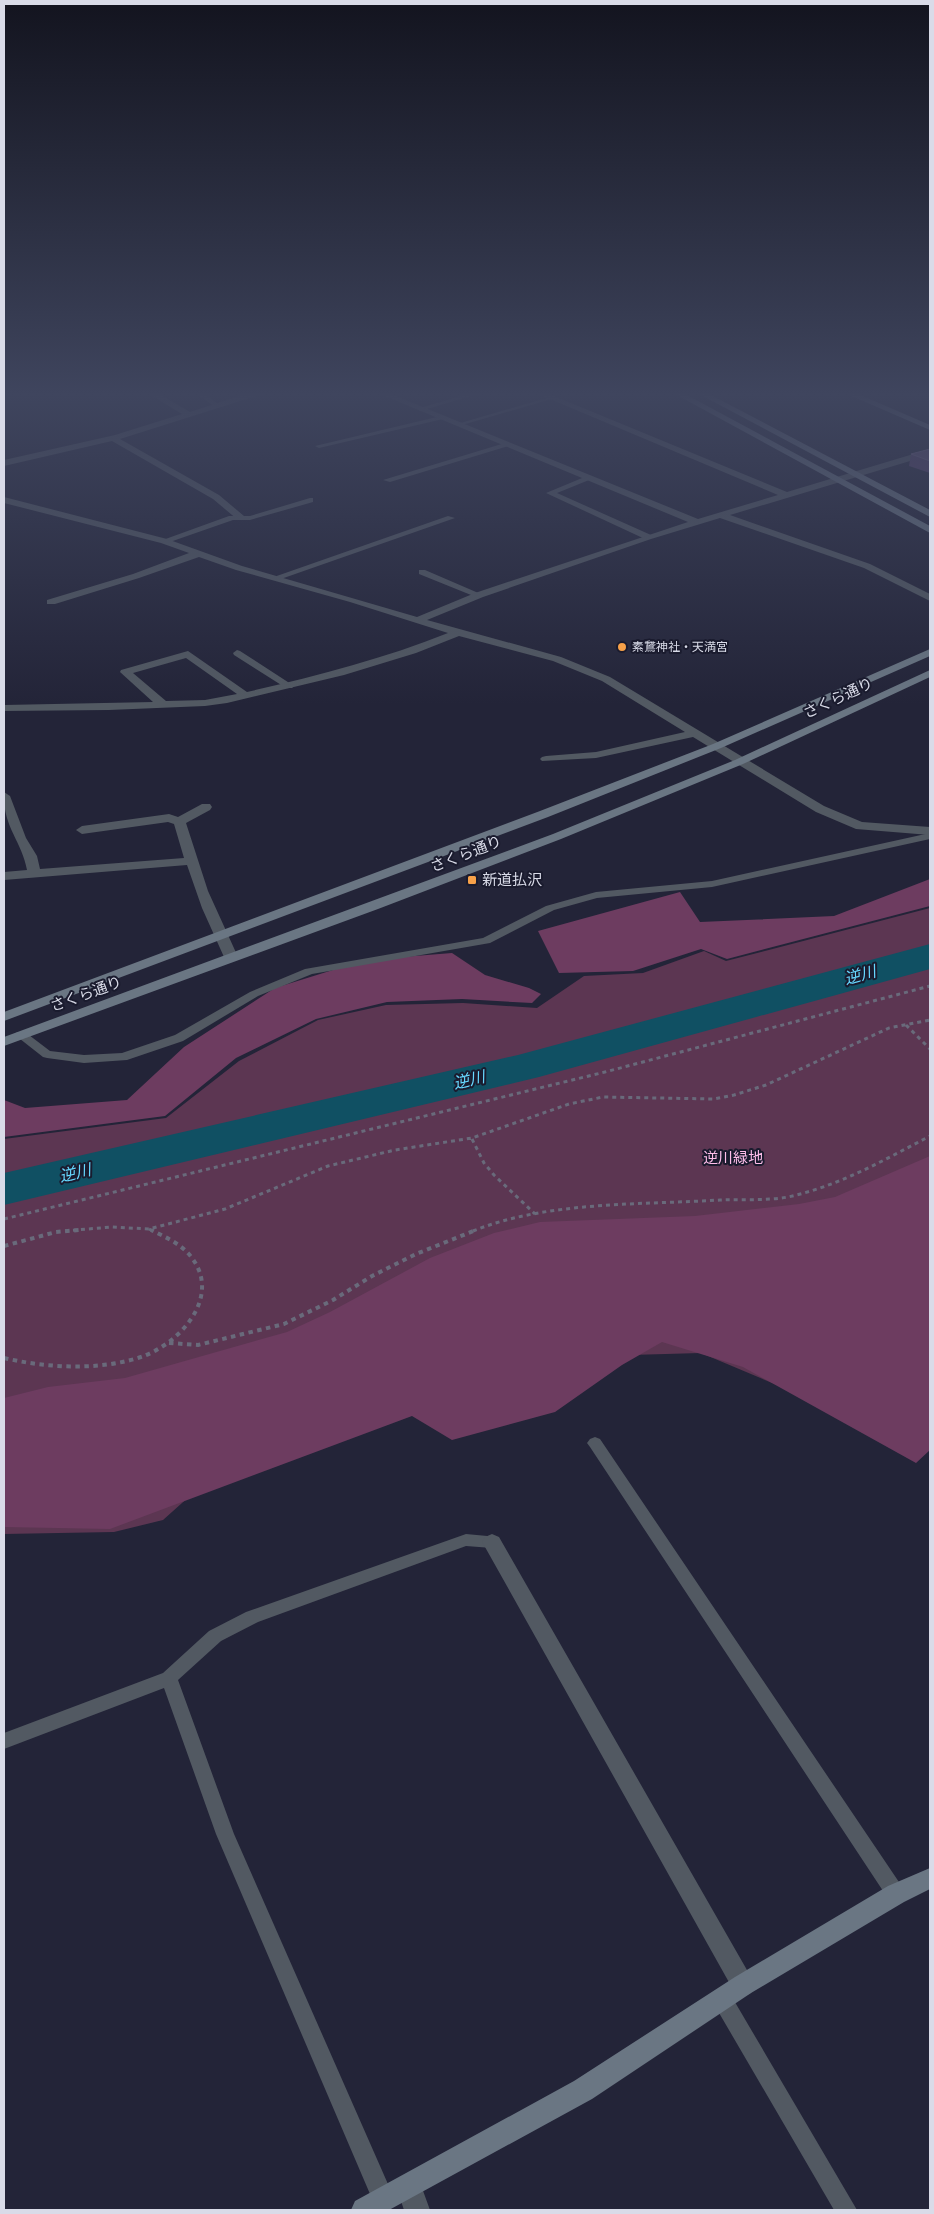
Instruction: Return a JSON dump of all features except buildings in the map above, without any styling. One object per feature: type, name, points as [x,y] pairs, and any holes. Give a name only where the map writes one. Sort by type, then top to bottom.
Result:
[{"type":"street","points":[[216,497],[241,518]]},
{"type":"street","points":[[637,497],[697,522]]},
{"type":"street","points":[[418,620],[479,595],[648,537],[778,497]]},
{"type":"street","points":[[870,497],[930,530]]},
{"type":"street","points":[[898,497],[930,514]]},
{"type":"street","points":[[4,500],[164,541],[197,554],[275,578],[458,633],[557,659],[585,669],[606,679],[820,809],[860,826],[930,831]]},
{"type":"street","points":[[720,515],[867,566],[930,598]]},
{"type":"street","points":[[51,602],[136,576],[197,554]]},
{"type":"street","points":[[4,708],[205,703],[246,696],[340,674],[412,651],[458,633]]},
{"type":"street","name":"さくら通り","points":[[4,1017],[544,814],[716,746],[930,652]]},
{"type":"street","points":[[162,704],[125,672],[188,654],[246,696]]},
{"type":"street","name":"さくら通り","points":[[4,1042],[231,957],[380,904],[545,841],[740,761],[930,673]]},
{"type":"street","points":[[546,759],[596,756],[696,733]]},
{"type":"street","points":[[4,796],[20,838],[31,856],[34,874]]},
{"type":"street","points":[[179,822],[206,807]]},
{"type":"street","points":[[82,830],[169,818],[179,822]]},
{"type":"street","points":[[179,822],[191,861],[231,957]]},
{"type":"street","points":[[4,876],[191,861]]},
{"type":"street","points":[[492,1542],[743,1985]]},
{"type":"street","points":[[374,2205],[583,2090],[743,1985],[896,1894],[930,1878]]},
{"type":"street","points":[[409,2186],[417,2210]]},
{"type":"lane","points":[[560,497],[648,537]]},
{"type":"lane","points":[[164,541],[198,528],[241,518],[250,518],[310,500]]},
{"type":"lane","points":[[275,578],[450,518]]},
{"type":"lane","points":[[422,572],[479,595]]},
{"type":"lane","points":[[237,652],[289,686]]},
{"type":"lane","points":[[21,1035],[48,1054],[84,1059],[123,1057],[179,1038],[254,994],[308,971],[486,941],[550,908],[596,896],[712,884],[930,836]]},
{"type":"lane","points":[[595,1443],[896,1894]]},
{"type":"lane","points":[[4,1742],[169,1678],[215,1636],[252,1616],[466,1540],[492,1542]]},
{"type":"lane","points":[[169,1678],[225,1834],[374,2205]]},
{"type":"lane","points":[[722,1999],[846,2210]]},
{"type":"path","points":[[4,1220],[614,1069],[930,986]]},
{"type":"path","points":[[4,1246],[56,1232],[111,1226],[149,1229],[225,1209],[328,1166],[395,1150],[472,1138],[569,1104],[603,1097],[632,1096],[714,1099],[734,1095],[766,1085],[888,1028],[930,1020]]},
{"type":"path","points":[[905,1024],[930,1049]]},
{"type":"path","points":[[169,1343],[198,1345],[284,1324],[333,1300],[372,1276],[416,1254],[483,1227],[535,1214],[592,1207],[786,1197],[828,1186],[866,1170],[930,1136]]},
{"type":"path","points":[[472,1138],[484,1163],[494,1176],[535,1214]]},
{"type":"path","points":[[4,1358],[20,1363],[89,1365],[122,1361],[153,1353],[169,1343],[194,1315],[199,1305],[203,1286],[200,1271],[193,1258],[180,1247],[149,1229]]},
{"type":"green space","name":"逆川緑地","points":[[930,908],[930,1389],[784,1388],[701,1353],[630,1355],[238,1453],[163,1520],[114,1532],[4,1534],[4,1139],[166,1118],[239,1061],[318,1020],[386,1005],[463,1003],[537,1008],[584,976],[643,973],[704,951],[726,961]]},
{"type":"shaded area","points":[[930,879],[930,906],[727,959],[701,949],[633,971],[559,973],[538,931],[680,892],[700,922],[834,916]]},
{"type":"shaded area","points":[[452,953],[485,975],[529,988],[541,994],[532,1003],[462,999],[387,1002],[316,1019],[236,1058],[165,1116],[4,1137],[4,1100],[25,1108],[127,1100],[184,1047],[275,988],[365,960]]},
{"type":"shaded area","points":[[930,1156],[930,1450],[916,1463],[743,1367],[662,1342],[622,1365],[555,1412],[452,1440],[412,1416],[110,1529],[4,1527],[4,1398],[48,1387],[125,1378],[287,1332],[330,1312],[430,1258],[494,1233],[540,1222],[695,1216],[799,1204],[835,1197]]},
{"type":"waterway","name":"逆川","points":[[4,1189],[524,1067],[930,956]]},
{"type":"place","name":"素鵞神社・天満宮","points":[[622,647]]},
{"type":"place","name":"新道払沢","points":[[472,880]]}]
